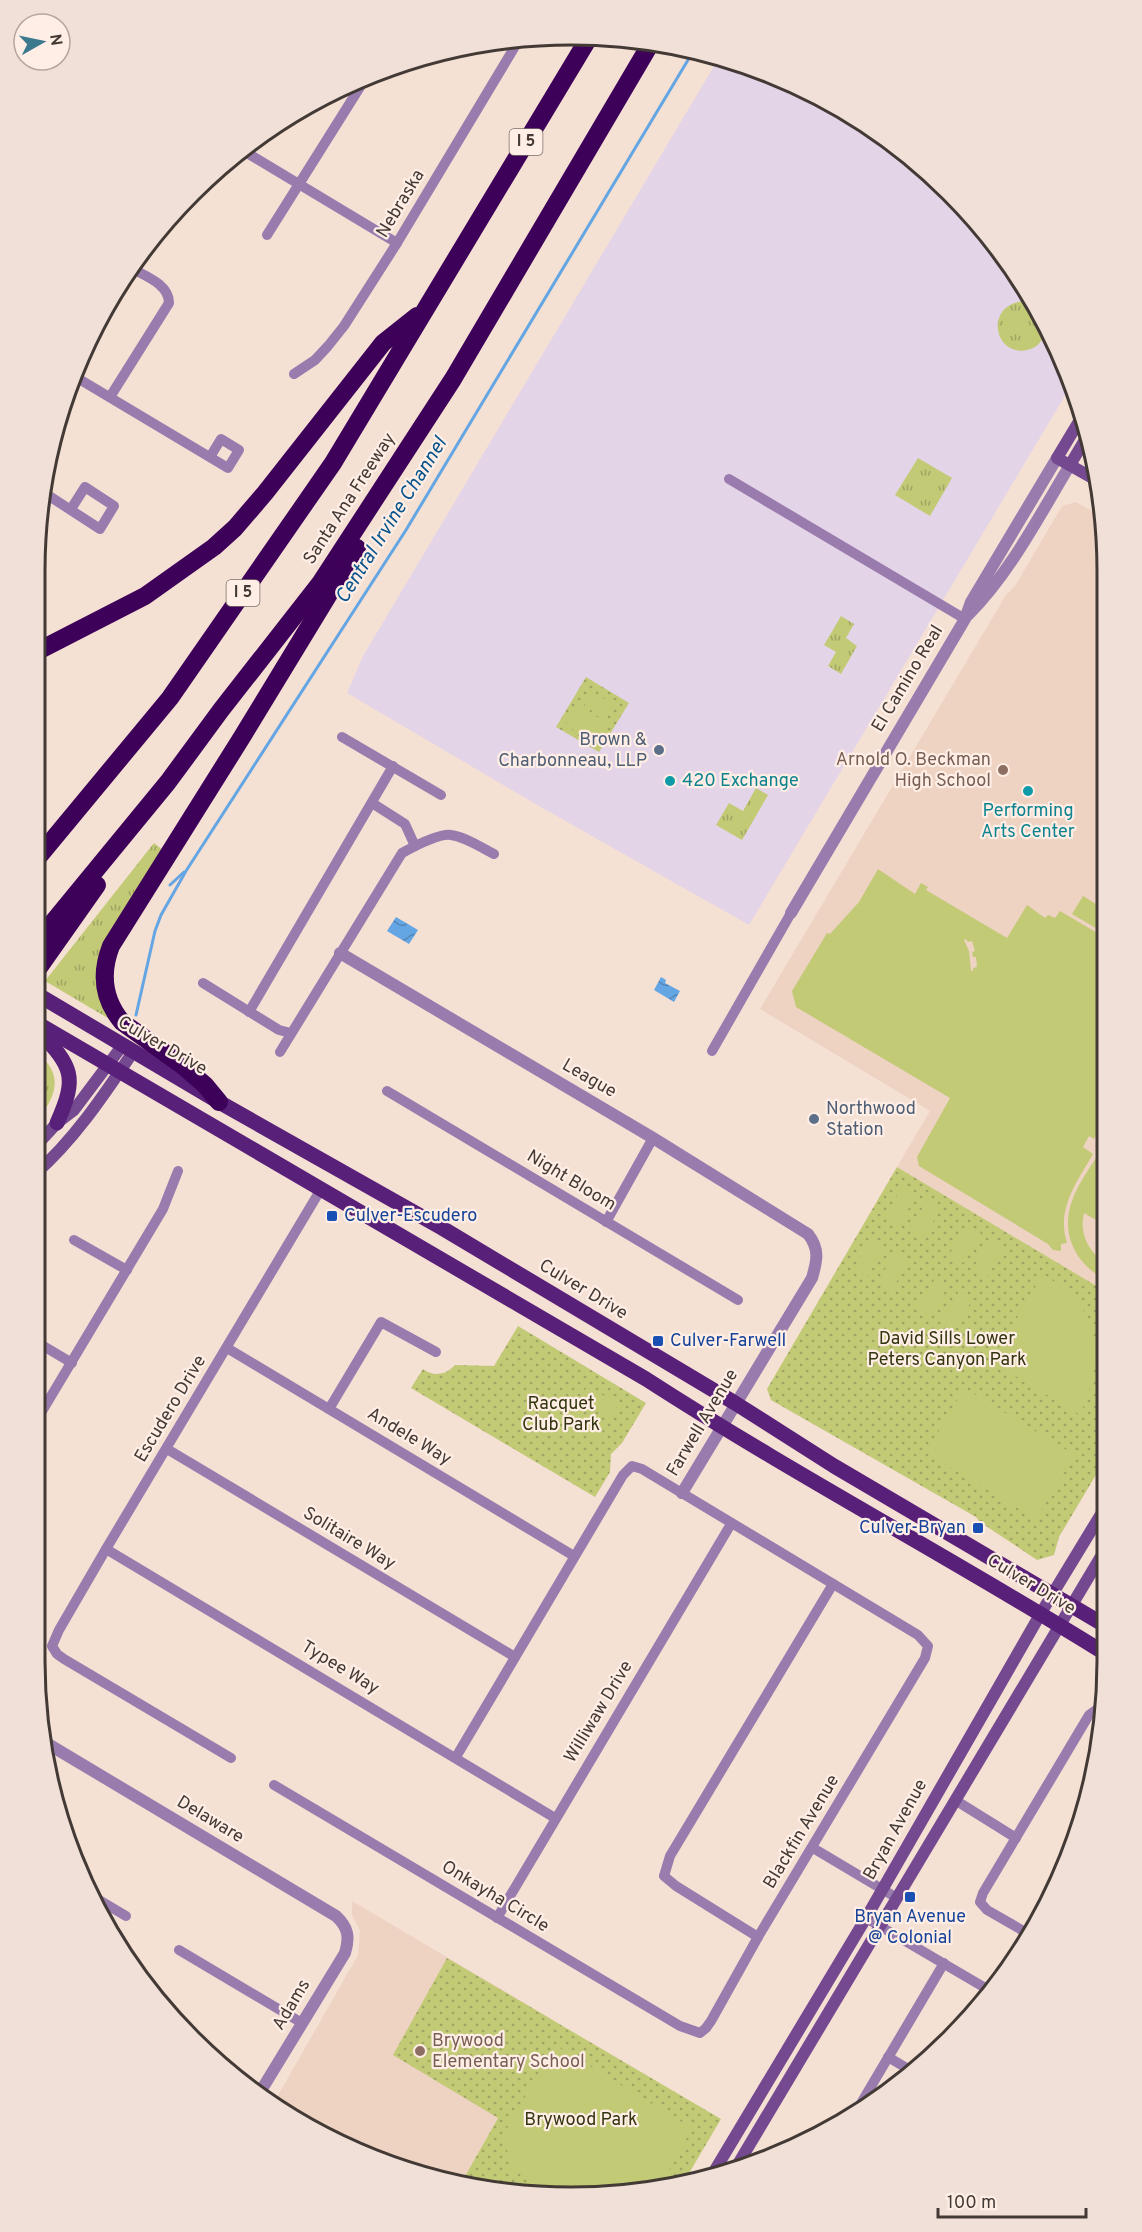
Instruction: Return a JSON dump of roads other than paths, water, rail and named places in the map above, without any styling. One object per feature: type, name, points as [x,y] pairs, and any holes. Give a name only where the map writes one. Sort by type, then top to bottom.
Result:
[{"type":"highway","name":"Santa Ana Freeway","points":[[45,849],[170,698],[333,463],[584,45]]},
{"type":"highway","name":"Santa Ana Freeway","points":[[45,945],[220,710],[321,582],[453,379],[646,51]]},
{"type":"highway","points":[[45,647],[145,596],[214,547],[235,528],[265,493],[383,343],[428,308]]},
{"type":"highway","points":[[219,1102],[205,1085],[122,1022],[113,1011],[103,980],[106,958],[111,946],[362,540],[402,457]]},
{"type":"main road","name":"El Camino Real","points":[[1057,458],[1076,426]]},
{"type":"main road","name":"El Camino Real","points":[[1070,465],[1082,446]]},
{"type":"main road","points":[[1057,458],[1088,475]]},
{"type":"main road","name":"Culver Drive","points":[[45,999],[219,1102],[442,1228],[834,1466],[1097,1620]]},
{"type":"main road","name":"Culver Drive","points":[[45,1030],[646,1379],[722,1428],[1041,1613],[1097,1648]]},
{"type":"main road","points":[[45,1036],[69,1070],[68,1097],[57,1123]]},
{"type":"main road","points":[[45,1164],[60,1149],[127,1048]]},
{"type":"main road","points":[[45,1136],[114,1068]]},
{"type":"main road","name":"Bryan Avenue","points":[[718,2166],[866,1918],[1041,1613],[1097,1521]]},
{"type":"main road","name":"Bryan Avenue","points":[[741,2159],[1097,1563]]},
{"type":"street","name":"Nebraska","points":[[294,374],[315,360],[328,346],[397,243],[514,49]]},
{"type":"street","points":[[267,235],[358,90]]},
{"type":"street","points":[[250,155],[397,243]]},
{"type":"street","points":[[110,397],[169,303],[169,295],[162,286],[139,272]]},
{"type":"street","points":[[81,380],[210,457]]},
{"type":"street","name":"El Camino Real","points":[[791,913],[965,619],[971,602],[1057,458]]},
{"type":"street","name":"El Camino Real","points":[[965,619],[979,605],[1010,562],[1070,465]]},
{"type":"street","points":[[729,479],[965,619]]},
{"type":"street","points":[[51,497],[71,509]]},
{"type":"street","points":[[342,736],[441,795]]},
{"type":"street","points":[[249,1012],[393,766]]},
{"type":"street","points":[[372,803],[405,824],[415,846]]},
{"type":"street","points":[[280,1052],[402,854],[415,846],[448,834],[462,838],[494,854]]},
{"type":"street","points":[[712,1051],[791,913]]},
{"type":"street","name":"League","points":[[339,953],[654,1138],[808,1234],[815,1244]]},
{"type":"street","points":[[203,983],[279,1030],[291,1033]]},
{"type":"street","name":"Night Bloom","points":[[387,1091],[738,1300]]},
{"type":"street","points":[[606,1222],[654,1138]]},
{"type":"street","points":[[45,1407],[163,1209],[178,1171]]},
{"type":"street","name":"Escudero Drive","points":[[231,1758],[64,1659],[52,1646],[106,1549],[321,1189]]},
{"type":"street","points":[[74,1240],[127,1270]]},
{"type":"street","name":"Farwell Avenue","points":[[682,1493],[812,1278],[818,1259],[815,1244]]},
{"type":"street","points":[[329,1409],[381,1322],[436,1352]]},
{"type":"street","points":[[45,1347],[72,1363]]},
{"type":"street","name":"Andele Way","points":[[227,1348],[574,1556]]},
{"type":"street","name":"Solitaire Way","points":[[167,1449],[514,1657]]},
{"type":"street","points":[[456,1757],[623,1474],[632,1466],[642,1469],[833,1584],[670,1856],[664,1876],[675,1886],[758,1937]]},
{"type":"street","name":"Williwaw Drive","points":[[497,1918],[731,1524]]},
{"type":"street","name":"Typee Way","points":[[106,1549],[555,1818]]},
{"type":"street","name":"Blackfin Avenue","points":[[700,2033],[711,2021],[758,1937],[926,1658],[928,1646],[918,1635],[833,1584]]},
{"type":"street","points":[[1023,1931],[987,1910],[980,1902],[983,1893],[1089,1716],[1094,1712]]},
{"type":"street","name":"Delaware","points":[[52,1747],[336,1916],[344,1923],[348,1932]]},
{"type":"street","name":"Onkayha Circle","points":[[274,1785],[680,2026],[700,2033]]},
{"type":"street","points":[[955,1800],[1016,1838]]},
{"type":"street","points":[[813,1848],[897,1898]]},
{"type":"street","points":[[104,1903],[126,1916]]},
{"type":"street","points":[[866,1918],[983,1987]]},
{"type":"street","name":"Adams","points":[[264,2087],[345,1953],[349,1943],[348,1932]]},
{"type":"street","points":[[178,1950],[302,2023]]},
{"type":"street","points":[[865,2097],[944,1963]]},
{"type":"street","points":[[888,2057],[905,2067]]},
{"type":"water","points":[[396,917],[418,930],[409,944],[387,931]]},
{"type":"water","points":[[661,977],[666,980],[665,983],[680,991],[674,1002],[654,990]]},
{"type":"waterway","name":"Central Irvine Channel","points":[[136,1015],[155,931],[161,915],[186,871],[406,530],[689,59]]},
{"type":"waterway","points":[[170,885],[184,872]]},
{"type":"place","name":"Brown & Charbonneau, LLP","points":[[659,750]]},
{"type":"place","name":"Arnold O. Beckman High School","points":[[1003,770]]},
{"type":"place","name":"420 Exchange","points":[[670,781]]},
{"type":"place","name":"Performing Arts Center","points":[[1028,791]]},
{"type":"place","name":"Northwood Station","points":[[814,1119]]},
{"type":"place","name":"Culver-Escudero","points":[[332,1216]]},
{"type":"place","name":"Culver-Farwell","points":[[658,1341]]},
{"type":"place","name":"Culver-Bryan","points":[[978,1528]]},
{"type":"place","name":"Bryan Avenue @ Colonial","points":[[910,1897]]},
{"type":"place","name":"Brywood Elementary School","points":[[420,2051]]},
{"type":"park label","name":"David Sills Lower Peters Canyon Park","points":[[947,1349]]},
{"type":"park label","name":"Racquet Club Park","points":[[561,1414]]},
{"type":"park label","name":"Brywood Park","points":[[581,2120]]}]
